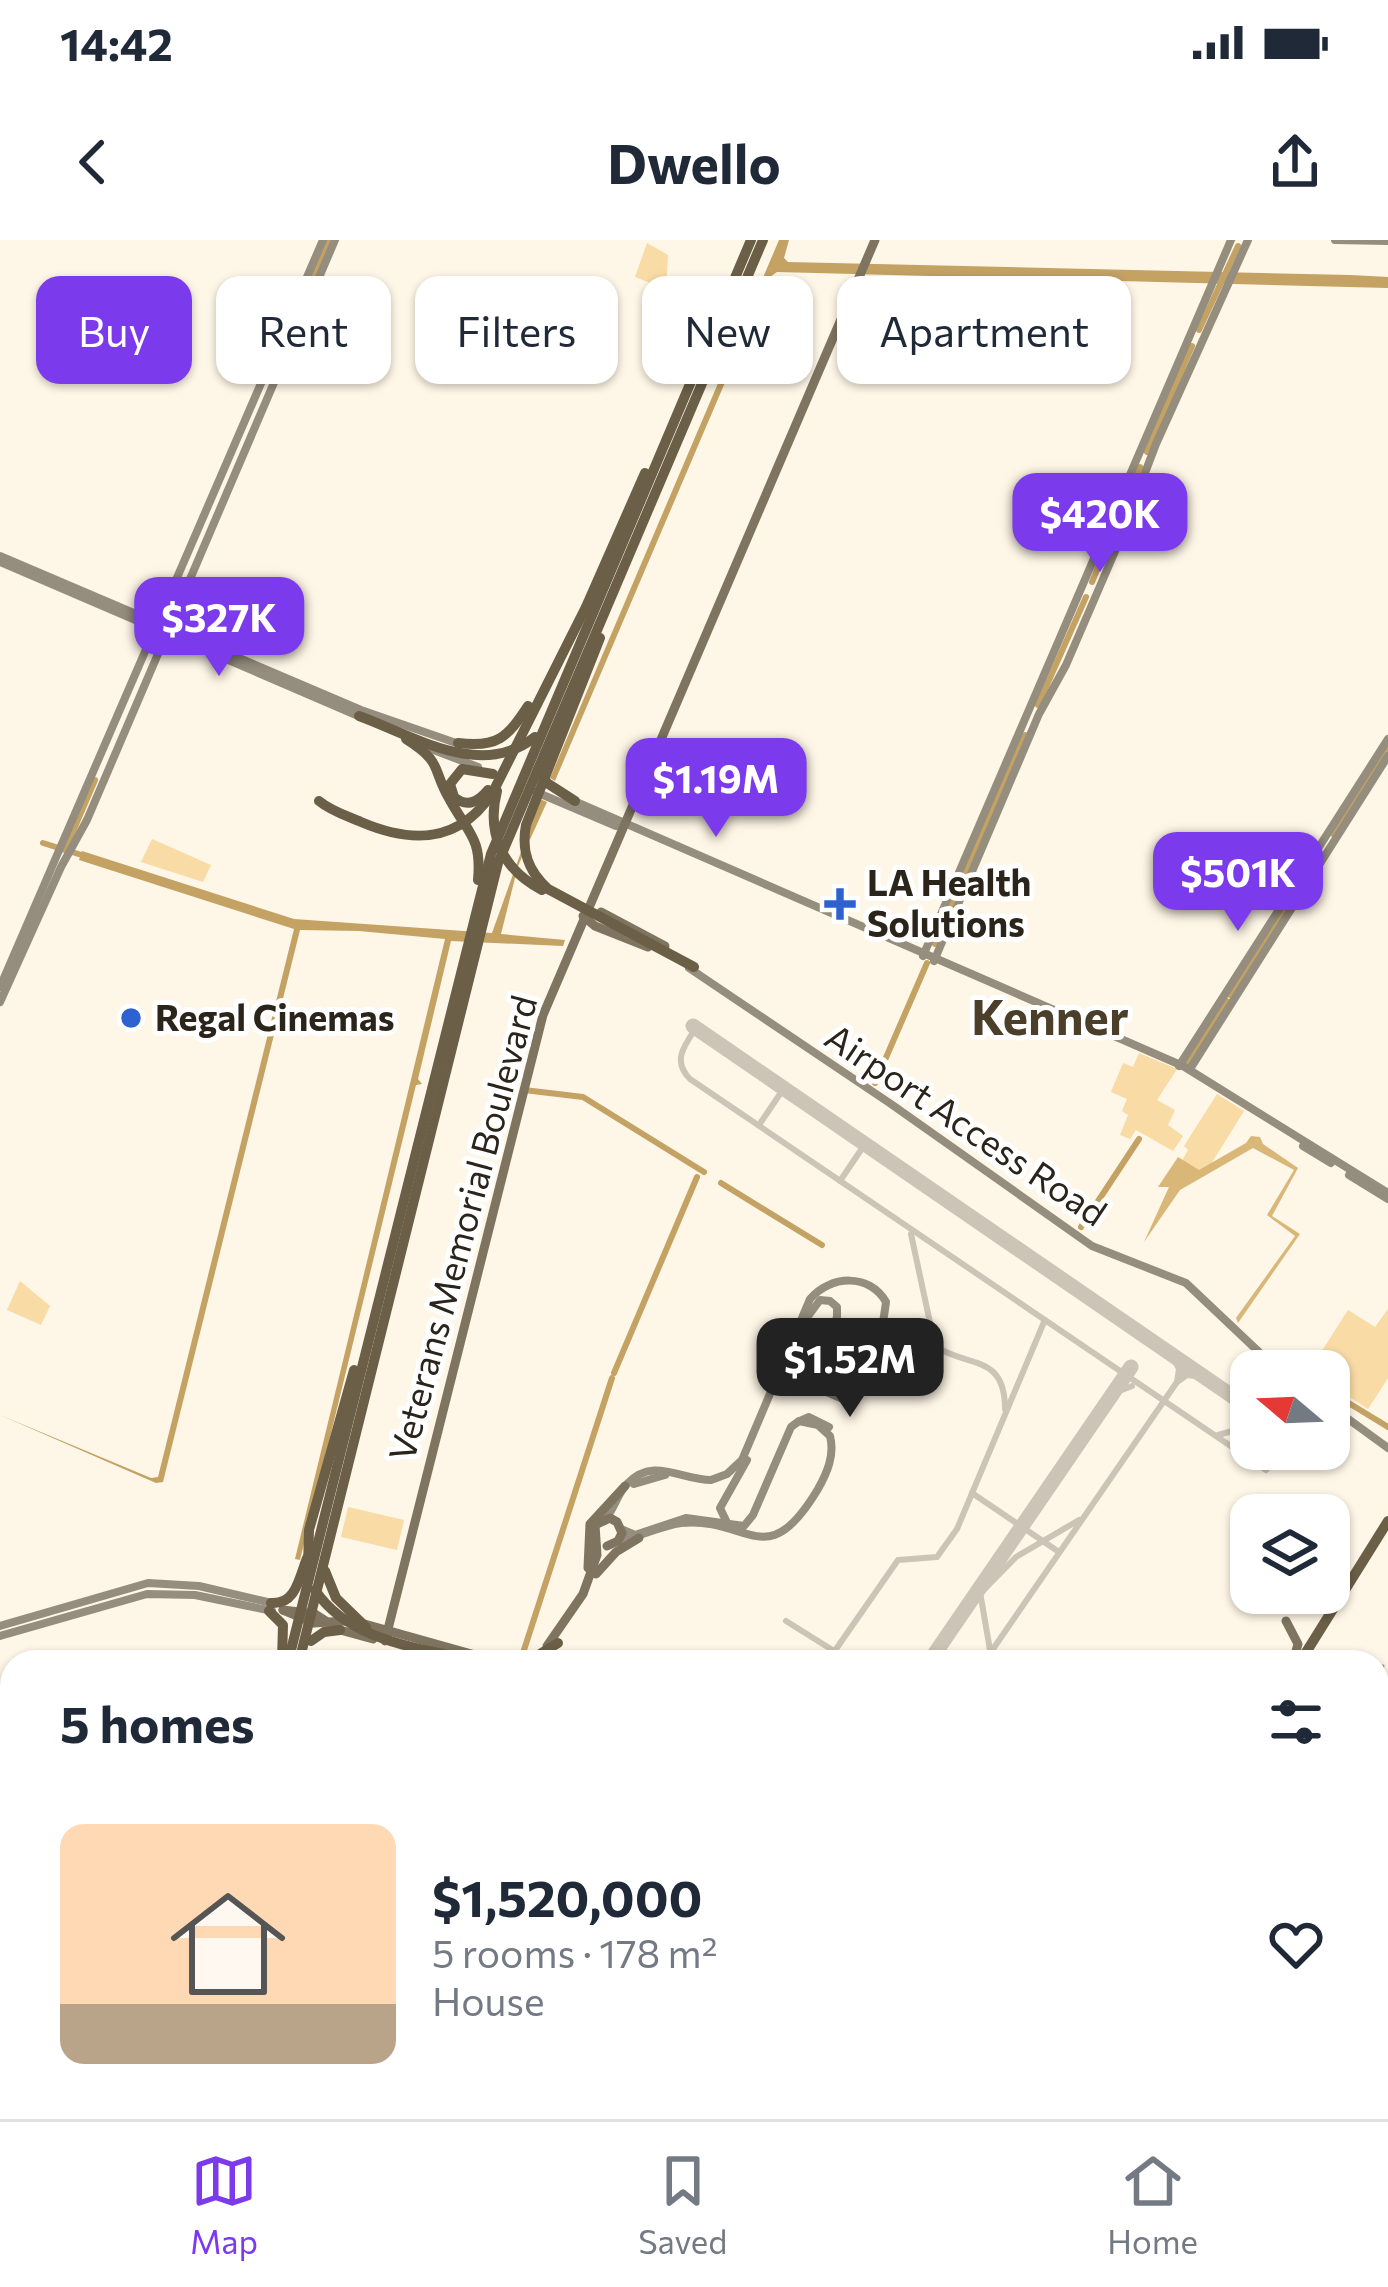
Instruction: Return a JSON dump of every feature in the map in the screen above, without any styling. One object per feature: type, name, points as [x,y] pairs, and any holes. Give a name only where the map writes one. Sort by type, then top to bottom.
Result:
[{"type":"highway","points":[[311,1641],[324,1632],[346,1474],[383,1303],[476,925],[509,819],[752,240]]},
{"type":"highway","points":[[748,276],[763,240]]},
{"type":"highway","points":[[575,802],[547,784],[542,771],[595,632],[701,384]]},
{"type":"highway","points":[[694,967],[548,889],[537,880],[525,856],[526,825],[551,711],[682,446],[705,384]]},
{"type":"highway","points":[[458,743],[483,745],[499,740],[550,681],[687,390]]},
{"type":"highway","points":[[359,716],[411,738],[480,757],[522,746],[550,719],[654,493]]},
{"type":"highway","points":[[595,632],[551,711],[513,756],[494,801],[493,823],[503,858],[530,884],[677,961]]},
{"type":"highway","points":[[464,765],[453,776],[450,788],[454,797],[467,803],[480,799],[551,711],[550,681]]},
{"type":"highway","points":[[411,738],[434,760],[446,790],[470,826],[480,858],[476,925]]},
{"type":"highway","points":[[446,790],[449,773],[474,760],[500,771]]},
{"type":"highway","points":[[316,805],[386,832],[426,837],[455,829],[483,807],[500,771]]},
{"type":"highway","points":[[476,925],[536,788]]},
{"type":"highway","points":[[284,1628],[383,1303]]},
{"type":"highway","points":[[304,1650],[340,1445]]},
{"type":"highway","points":[[340,1445],[307,1545],[315,1590],[336,1616],[357,1629],[433,1650]]},
{"type":"highway","points":[[289,1650],[346,1474]]},
{"type":"highway","points":[[1307,1650],[1388,1526]]},
{"type":"highway","points":[[285,1650],[284,1628],[270,1607],[284,1603],[292,1594]]},
{"type":"highway","points":[[307,1650],[326,1619]]},
{"type":"highway","points":[[548,1650],[558,1643]]},
{"type":"main road","points":[[310,276],[323,240]]},
{"type":"main road","points":[[317,276],[335,240]]},
{"type":"main road","name":"Veterans Memorial Boulevard","points":[[856,276],[872,240]]},
{"type":"main road","points":[[1147,451],[1248,240]]},
{"type":"main road","points":[[1335,240],[1388,242]]},
{"type":"main road","points":[[924,956],[1087,576],[1147,451],[1229,244],[1240,245],[1240,258]]},
{"type":"main road","name":"Veterans Memorial Boulevard","points":[[716,601],[837,321]]},
{"type":"main road","name":"Veterans Memorial Boulevard","points":[[387,1631],[445,1399],[449,1361],[473,1262],[556,981],[746,524],[837,326]]},
{"type":"main road","points":[[1194,328],[1197,335],[1205,332]]},
{"type":"main road","points":[[1188,342],[1195,342],[1198,350]]},
{"type":"main road","points":[[70,841],[121,706],[265,384]]},
{"type":"main road","points":[[0,1002],[62,858],[121,742],[269,384]]},
{"type":"main road","points":[[790,437],[785,438],[795,411]]},
{"type":"main road","points":[[231,456],[239,455],[236,468]]},
{"type":"main road","points":[[769,487],[775,458]]},
{"type":"main road","points":[[934,960],[1135,504],[1140,467]]},
{"type":"main road","points":[[224,473],[217,497],[226,493]]},
{"type":"main road","points":[[741,551],[746,524]]},
{"type":"main road","points":[[0,559],[76,595],[118,606],[154,629],[161,644]]},
{"type":"main road","points":[[0,559],[154,629],[169,626],[359,716]]},
{"type":"main road","points":[[1087,576],[1089,586],[1099,585]]},
{"type":"main road","points":[[1079,595],[1088,593],[1091,604]]},
{"type":"main road","points":[[167,601],[163,619],[205,650],[251,663],[379,718],[458,743],[536,788],[1122,1041]]},
{"type":"main road","points":[[683,680],[702,636]]},
{"type":"main road","name":"Veterans Memorial Boulevard","points":[[639,783],[683,680]]},
{"type":"main road","points":[[1033,702],[1034,711],[1041,710]]},
{"type":"main road","points":[[121,706],[124,715],[133,710]]},
{"type":"main road","points":[[650,764],[661,723]]},
{"type":"main road","points":[[111,730],[121,725],[121,742]]},
{"type":"main road","points":[[1021,731],[1028,729],[1029,739]]},
{"type":"main road","points":[[411,738],[464,765]]},
{"type":"main road","points":[[1183,1068],[1330,839],[1388,739]]},
{"type":"main road","points":[[1330,839],[1388,756]]},
{"type":"main road","points":[[536,788],[865,930]]},
{"type":"main road","name":"Veterans Memorial Boulevard","points":[[387,1631],[401,1555],[462,1334],[529,1042],[559,960],[577,933],[606,852],[621,825]]},
{"type":"main road","points":[[603,873],[606,852]]},
{"type":"main road","points":[[0,987],[62,858]]},
{"type":"main road","points":[[961,869],[961,876],[969,878]]},
{"type":"main road","points":[[737,878],[757,882]]},
{"type":"main road","points":[[953,887],[961,884],[962,894]]},
{"type":"main road","points":[[785,898],[800,901]]},
{"type":"main road","points":[[586,911],[596,926]]},
{"type":"main road","points":[[586,911],[649,936],[694,967]]},
{"type":"main road","points":[[577,933],[596,926],[677,961]]},
{"type":"main road","points":[[25,931],[27,942]]},
{"type":"main road","points":[[929,940],[932,949],[940,946]]},
{"type":"main road","points":[[10,963],[22,954]]},
{"type":"main road","points":[[556,981],[559,960]]},
{"type":"main road","name":"Airport Access Road","points":[[677,961],[908,1115],[1092,1246],[1186,1283],[1260,1350]]},
{"type":"main road","name":"Airport Access Road","points":[[694,967],[1091,1240],[1168,1268],[1194,1283],[1260,1350]]},
{"type":"main road","points":[[999,988],[1183,1068],[1388,1196]]},
{"type":"main road","points":[[1051,1012],[1064,1014]]},
{"type":"main road","points":[[473,1262],[473,1286]]},
{"type":"main road","points":[[585,1587],[590,1524],[625,1486],[643,1472],[657,1469],[711,1480],[739,1464],[806,1306],[826,1284],[844,1280],[879,1292],[886,1302],[869,1380],[853,1396],[832,1397],[818,1388],[813,1373],[838,1313],[834,1304],[818,1301],[806,1318],[750,1452],[720,1508],[729,1526]]},
{"type":"main road","points":[[461,1311],[462,1334]]},
{"type":"main road","points":[[819,1359],[817,1379],[842,1393],[864,1379],[880,1328]]},
{"type":"main road","points":[[1350,1417],[1388,1444]]},
{"type":"main road","points":[[596,1574],[616,1552],[670,1526],[690,1523],[753,1538],[783,1532],[802,1514],[827,1470],[833,1449],[830,1436],[818,1425],[800,1421],[789,1429],[747,1524],[729,1526],[693,1517],[634,1535],[611,1533]]},
{"type":"main road","points":[[432,1430],[432,1453]]},
{"type":"main road","points":[[558,1643],[585,1600],[623,1496],[640,1480],[662,1474],[711,1484],[738,1470],[750,1452]]},
{"type":"main road","points":[[540,1650],[585,1587],[611,1533],[625,1486]]},
{"type":"main road","points":[[417,1491],[417,1513]]},
{"type":"main road","points":[[409,1524],[411,1538]]},
{"type":"main road","points":[[611,1533],[639,1538]]},
{"type":"main road","points":[[401,1555],[402,1575]]},
{"type":"main road","points":[[0,1626],[117,1589],[186,1584],[457,1650]]},
{"type":"main road","points":[[170,1593],[171,1586],[186,1584]]},
{"type":"main road","points":[[0,1636],[49,1624],[147,1588],[195,1595],[227,1592],[270,1607]]},
{"type":"main road","points":[[114,1601],[117,1589]]},
{"type":"main road","points":[[82,1612],[86,1600]]},
{"type":"main road","points":[[49,1624],[52,1612]]},
{"type":"main road","points":[[326,1619],[370,1625],[439,1650]]},
{"type":"main road","points":[[1286,1621],[1298,1650]]},
{"type":"shaded area","points":[[779,240],[789,240],[784,258],[788,262],[1350,275],[1388,277],[1388,288],[1131,281],[1131,276],[777,272],[764,276]]},
{"type":"shaded area","points":[[647,243],[668,255],[667,276],[635,277]]},
{"type":"shaded area","points":[[718,384],[724,384],[555,781],[550,778]]},
{"type":"shaded area","points":[[540,799],[547,802],[518,866],[501,934],[565,940],[563,946],[451,941],[418,1079],[422,1084],[416,1085],[300,1560],[295,1559],[445,939],[300,930],[163,1482],[0,1415],[158,1477],[294,929],[79,860],[82,851],[294,919],[492,933]]},
{"type":"shaded area","points":[[152,839],[211,865],[203,882],[141,862]]},
{"type":"shaded area","points":[[1139,1053],[1177,1069],[1157,1100],[1175,1110],[1168,1125],[1183,1136],[1173,1151],[1136,1130],[1130,1139],[1120,1135],[1128,1115],[1122,1111],[1127,1099],[1111,1092],[1123,1063],[1133,1067]]},
{"type":"shaded area","points":[[1217,1094],[1244,1111],[1208,1169],[1184,1181],[1176,1171],[1188,1150],[1184,1146]]},
{"type":"shaded area","points":[[1251,1136],[1260,1137],[1298,1168],[1272,1216],[1300,1234],[1238,1323],[1236,1318],[1295,1236],[1267,1215],[1294,1170],[1253,1148],[1180,1190],[1144,1242],[1169,1187],[1158,1187],[1178,1157],[1199,1170]]},
{"type":"shaded area","points":[[20,1281],[50,1306],[41,1325],[7,1310]]},
{"type":"shaded area","points":[[1388,1309],[1388,1378],[1368,1409],[1350,1397],[1350,1350],[1322,1350],[1348,1310],[1375,1327]]},
{"type":"shaded area","points":[[348,1507],[404,1520],[397,1550],[341,1537]]},
{"type":"waterway","points":[[314,276],[329,240]]},
{"type":"waterway","points":[[1199,330],[1238,246]]},
{"type":"waterway","points":[[1147,452],[1192,346]]},
{"type":"waterway","points":[[1092,582],[1140,467]]},
{"type":"waterway","points":[[1038,705],[1086,597]]},
{"type":"waterway","points":[[965,874],[1025,735]]},
{"type":"waterway","points":[[1333,834],[1388,747]]},
{"type":"waterway","points":[[65,850],[95,780]]},
{"type":"waterway","points":[[43,843],[88,857]]},
{"type":"waterway","points":[[1230,995],[1312,867]]},
{"type":"waterway","points":[[935,944],[959,888]]},
{"type":"waterway","points":[[875,1083],[927,963]]},
{"type":"waterway","points":[[1187,1064],[1227,1001]]},
{"type":"waterway","points":[[524,1090],[583,1097],[704,1172]]},
{"type":"waterway","points":[[1081,1227],[1139,1139]]},
{"type":"waterway","points":[[614,1373],[697,1177]]},
{"type":"waterway","points":[[721,1183],[822,1245]]},
{"type":"waterway","points":[[524,1650],[612,1378]]},
{"type":"waterway","points":[[1350,1404],[1388,1427]]},
{"type":"taxiway","points":[[696,1028],[681,1060],[690,1079],[1230,1446]]},
{"type":"taxiway","points":[[759,1125],[784,1088]]},
{"type":"taxiway","points":[[840,1181],[865,1144]]},
{"type":"taxiway","points":[[911,1234],[935,1346],[991,1370],[999,1379],[1005,1409]]},
{"type":"taxiway","points":[[835,1650],[898,1560],[937,1557],[957,1529],[1044,1322]]},
{"type":"taxiway","points":[[1172,1355],[1179,1369],[1177,1382],[1187,1375],[1204,1377]]},
{"type":"taxiway","points":[[992,1650],[1188,1366]]},
{"type":"taxiway","points":[[1114,1393],[1132,1386]]},
{"type":"taxiway","points":[[1218,1435],[1230,1432]]},
{"type":"taxiway","points":[[972,1493],[1059,1552]]},
{"type":"taxiway","points":[[969,1605],[1016,1557],[1079,1520]]},
{"type":"taxiway","points":[[980,1592],[990,1650]]},
{"type":"taxiway","points":[[786,1621],[832,1650]]},
{"type":"runway","points":[[693,1026],[1230,1395]]},
{"type":"runway","points":[[937,1650],[1131,1367]]},
{"type":"place","name":"LA Health Solutions","points":[[840,904]]},
{"type":"place","name":"Regal Cinemas","points":[[131,1018]]},
{"type":"district","name":"Kenner","points":[[1050,1018]]}]
